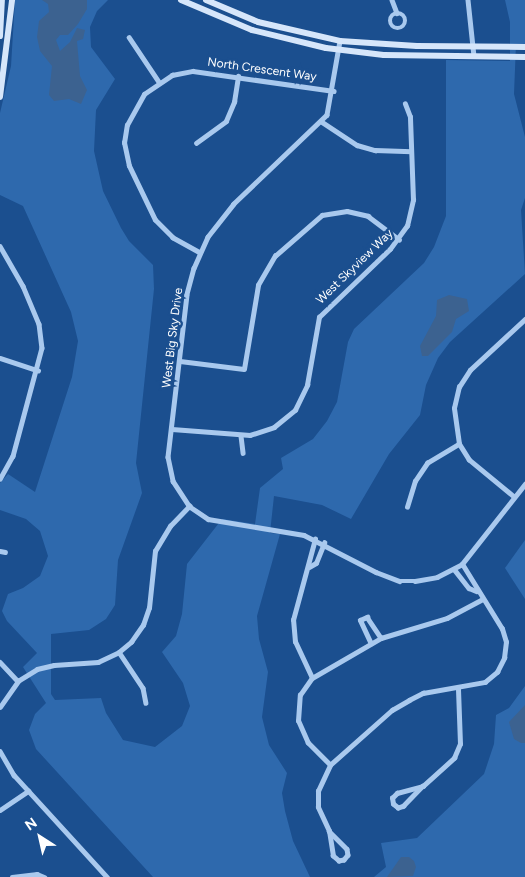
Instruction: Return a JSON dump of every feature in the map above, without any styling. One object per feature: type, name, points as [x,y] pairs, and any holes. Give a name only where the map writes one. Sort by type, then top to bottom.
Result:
[{"type":"street","points":[[0,36],[2,0]]},
{"type":"street","points":[[0,97],[6,71],[12,0]]},
{"type":"street","points":[[181,0],[259,32],[339,50],[384,55],[525,57]]},
{"type":"street","points":[[206,0],[258,22],[340,41],[525,47]]},
{"type":"street","points":[[392,0],[397,13]]},
{"type":"street","points":[[468,0],[474,56]]},
{"type":"street","points":[[129,37],[159,82],[144,94],[130,116],[124,143],[125,154],[155,220],[173,238],[200,252]]},
{"type":"street","name":"West Big Sky Drive","points":[[189,506],[177,491],[170,473],[172,429],[187,294],[200,252],[234,204],[322,122],[331,106],[340,41]]},
{"type":"street","name":"North Crescent Way","points":[[159,82],[186,72],[238,76],[334,91]]},
{"type":"street","points":[[196,143],[226,120],[234,102],[238,76]]},
{"type":"street","name":"West Skyview Way","points":[[172,429],[241,436],[264,432],[295,410],[307,385],[319,317],[399,239],[411,212],[410,117],[405,104]]},
{"type":"street","points":[[322,122],[357,145],[375,150],[411,152]]},
{"type":"street","points":[[180,361],[244,369],[258,284],[275,256],[322,215],[347,211],[368,216],[399,239]]},
{"type":"street","points":[[0,246],[23,286],[39,324],[42,348],[38,370],[13,456],[0,479]]},
{"type":"street","points":[[514,497],[478,470],[459,444],[454,421],[459,387],[470,370],[525,319]]},
{"type":"street","points":[[0,358],[38,370]]},
{"type":"street","points":[[241,436],[243,453]]},
{"type":"street","points":[[407,507],[415,482],[427,463],[459,444]]},
{"type":"street","points":[[0,707],[18,681],[44,667],[90,663],[119,652],[139,632],[147,618],[152,564],[159,543],[189,506],[220,522],[315,539],[376,572],[399,581],[437,577],[462,564],[525,484]]},
{"type":"street","points":[[312,678],[298,651],[293,628],[296,603],[309,567],[308,559],[315,539]]},
{"type":"street","points":[[309,567],[316,562],[324,543]]},
{"type":"street","points":[[329,831],[347,849],[348,855],[344,860],[339,861],[333,856],[329,831],[318,808],[318,790],[330,765],[392,710],[408,700],[438,690],[458,689],[485,682],[497,672],[504,658],[506,642],[502,629],[476,591],[475,583],[462,564]]},
{"type":"street","points":[[454,569],[468,588],[476,591]]},
{"type":"street","points":[[330,765],[308,743],[298,721],[300,695],[312,678],[381,638],[447,618],[482,599]]},
{"type":"street","points":[[371,644],[360,620],[367,617],[381,638]]},
{"type":"street","points":[[119,652],[143,688],[146,703]]},
{"type":"street","points":[[0,662],[18,681]]},
{"type":"street","points":[[422,786],[397,793],[392,798],[393,804],[398,808],[404,806],[422,786],[454,758],[460,744],[458,689]]},
{"type":"street","points":[[0,751],[6,765],[28,791],[107,877]]},
{"type":"street","points":[[0,810],[28,791]]},
{"type":"street","points":[[12,877],[44,876]]},
{"type":"shaded area","points":[[15,0],[108,0],[97,11],[90,27],[91,47],[115,79],[96,110],[94,151],[103,191],[121,228],[129,241],[153,265],[154,289],[136,463],[142,493],[118,560],[115,605],[106,619],[89,630],[51,634],[51,694],[55,700],[101,698],[106,713],[123,740],[155,747],[182,726],[190,706],[183,683],[162,652],[176,636],[182,614],[187,564],[222,519],[255,524],[260,488],[283,469],[281,458],[313,439],[327,421],[337,402],[348,342],[354,329],[424,263],[434,247],[446,216],[446,60],[510,61],[510,22],[505,0],[525,0],[525,44],[516,44],[514,94],[525,137],[525,198],[521,210],[525,274],[450,342],[438,358],[426,385],[420,415],[389,454],[351,519],[322,505],[274,496],[270,533],[280,534],[257,616],[259,639],[268,672],[262,717],[269,745],[287,773],[282,793],[285,811],[293,841],[310,877],[153,877],[36,749],[29,730],[35,714],[46,703],[23,667],[37,653],[7,621],[2,611],[8,594],[23,588],[40,576],[48,556],[40,531],[26,519],[0,510],[0,483],[8,474],[35,492],[72,377],[78,341],[71,312],[23,206],[0,195],[0,113],[11,66]]},
{"type":"shaded area","points":[[42,0],[87,0],[87,9],[78,24],[68,35],[60,35],[56,40],[60,51],[70,42],[77,28],[85,30],[83,39],[77,41],[80,76],[87,90],[81,104],[69,99],[54,101],[49,95],[52,66],[40,51],[37,37],[39,21],[49,12],[48,4]]},
{"type":"shaded area","points":[[449,295],[467,299],[469,311],[456,319],[452,332],[428,356],[422,356],[420,346],[436,316],[437,300]]},
{"type":"shaded area","points":[[525,540],[525,599],[505,568]]},
{"type":"shaded area","points":[[525,686],[525,877],[374,877],[386,867],[381,843],[417,838],[484,774],[494,744],[496,715],[509,708]]},
{"type":"shaded area","points":[[525,705],[525,743],[521,743],[514,739],[509,722]]},
{"type":"shaded area","points":[[401,857],[409,857],[414,861],[416,867],[413,876],[387,877]]}]
